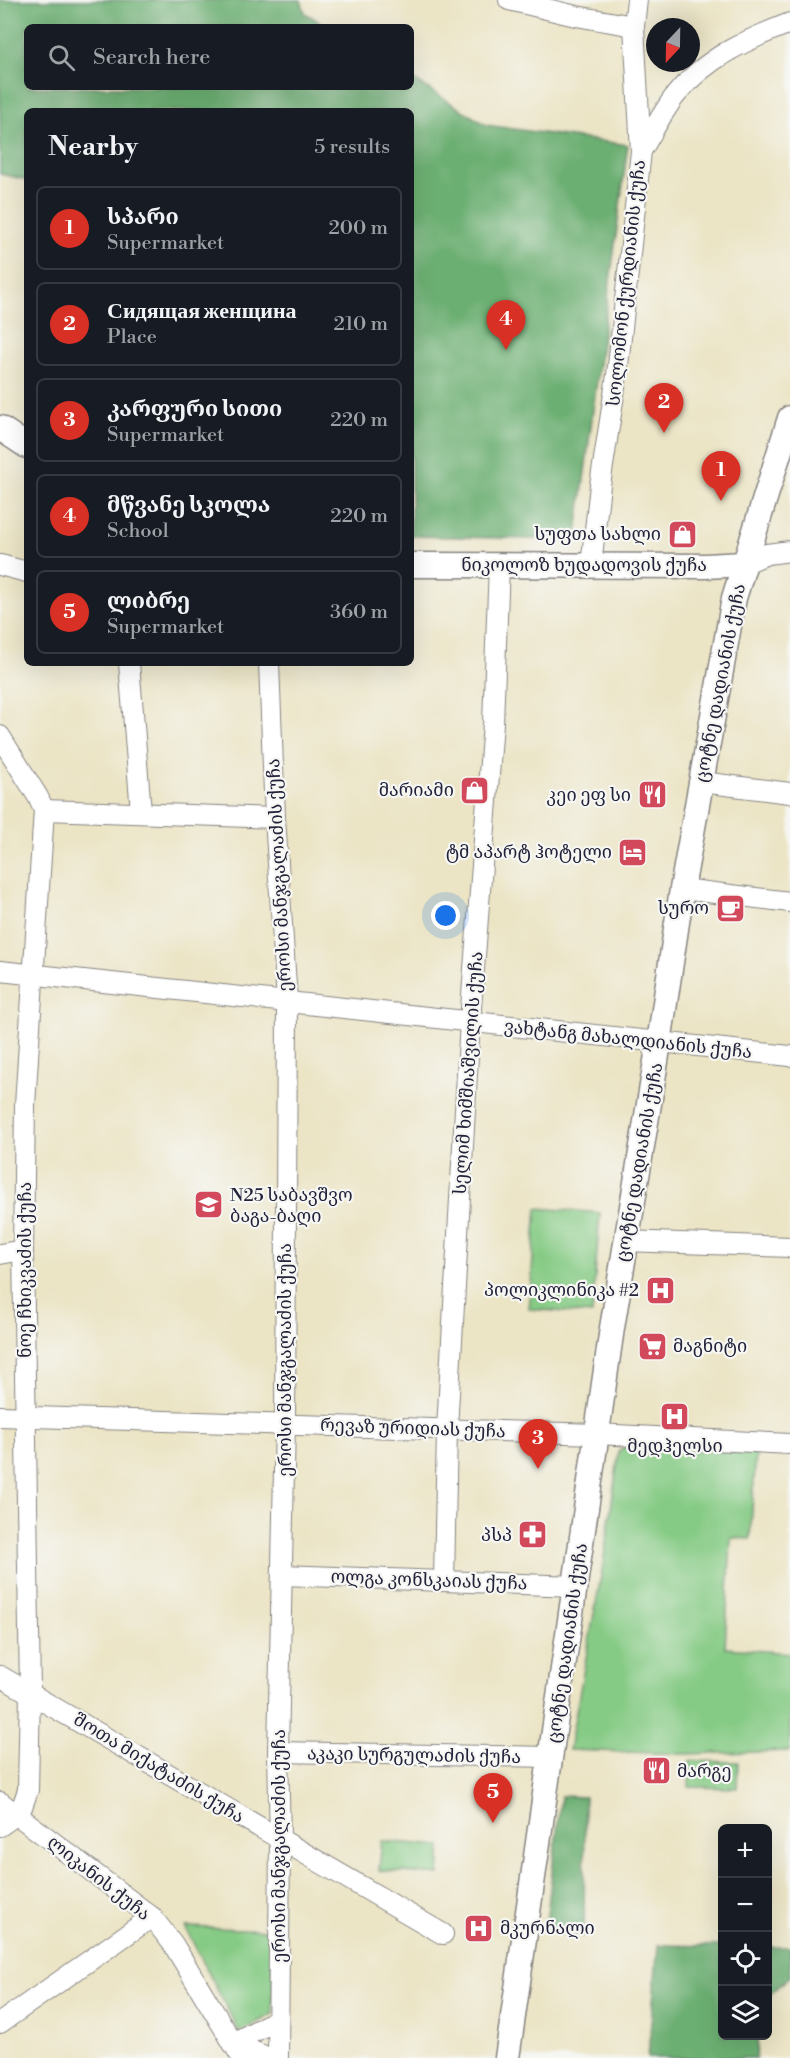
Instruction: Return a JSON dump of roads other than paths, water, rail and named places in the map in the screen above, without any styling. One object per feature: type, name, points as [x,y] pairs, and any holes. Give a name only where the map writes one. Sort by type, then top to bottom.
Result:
[{"type":"main road","name":"ცოტნე დადიანის ქუჩა","points":[[507,2058],[625,1241],[659,1043],[682,889],[734,598],[790,418]]},
{"type":"main road","points":[[0,428],[24,444]]},
{"type":"main road","name":"ნიკოლოზ ხუდადოვის ქუჩა","points":[[414,565],[743,564]]},
{"type":"street","points":[[509,0],[577,8],[634,26]]},
{"type":"street","name":"სოლომონ ქურდიანის ქუჩა","points":[[591,566],[600,485],[617,375],[641,151],[634,26],[637,0]]},
{"type":"street","points":[[641,151],[675,97],[701,68],[732,47],[790,24]]},
{"type":"street","name":"ნიკოლოზ ხუდადოვის ქუჩა","points":[[743,564],[767,554],[790,551]]},
{"type":"street","points":[[0,565],[24,571]]},
{"type":"street","name":"სელიმ ხიმშიაშვილის ქუჩა","points":[[444,1581],[447,1429],[470,1021],[493,723],[499,565]]},
{"type":"street","points":[[129,666],[141,812]]},
{"type":"street","name":"ეროსი მანჯგალაძის ქუჩა","points":[[269,666],[275,818],[287,1001],[285,1423],[278,1752],[280,1840],[278,2058]]},
{"type":"street","points":[[0,736],[44,810],[275,818]]},
{"type":"street","points":[[701,782],[790,793]]},
{"type":"street","name":"ნოე ჩხიკვაძის ქუჩა","points":[[17,1814],[26,1799],[28,1790],[30,1692],[23,1250],[25,1105],[44,810]]},
{"type":"street","points":[[682,889],[790,902]]},
{"type":"street","name":"ვახტანგ მახალდიანის ქუჩა","points":[[0,971],[790,1056]]},
{"type":"street","points":[[625,1241],[790,1246]]},
{"type":"street","points":[[0,1254],[23,1250]]},
{"type":"street","name":"რევაზ ურიდიას ქუჩა","points":[[0,1416],[597,1434],[790,1444]]},
{"type":"street","name":"ოლგა კონსკაიას ქუჩა","points":[[282,1575],[575,1586]]},
{"type":"street","name":"შოთა მიქატაძის ქუჩა","points":[[0,1676],[443,1934]]},
{"type":"street","name":"აკაკი სურგულაძის ქუჩა","points":[[278,1752],[550,1757]]},
{"type":"street","name":"ლიკანის ქუჩა","points":[[0,1802],[152,1917],[173,1944],[234,2053]]},
{"type":"street","points":[[0,1826],[17,1814]]},
{"type":"street","points":[[0,2023],[152,1917]]},
{"type":"street","points":[[234,2053],[278,2019]]},
{"type":"street","points":[[234,2053],[269,2058]]},
{"type":"place","name":"მწვანე სკოლა","points":[[506,350]]},
{"type":"place","name":"Сидящая женщина","points":[[664,433]]},
{"type":"place","name":"სპარი","points":[[721,501]]},
{"type":"place","name":"სუფთა სახლი","points":[[682,534]]},
{"type":"place","name":"მარიამი","points":[[475,790]]},
{"type":"place","name":"კეი ეფ სი","points":[[652,795]]},
{"type":"place","name":"ტმ აპარტ ჰოტელი","points":[[633,852]]},
{"type":"place","name":"სურო","points":[[730,908]]},
{"type":"place","name":"N25 საბავშვო ბაგა-ბაღი","points":[[209,1205]]},
{"type":"place","name":"პოლიკლინიკა #2","points":[[660,1290]]},
{"type":"place","name":"მაგნიტი","points":[[652,1346]]},
{"type":"place","name":"მედჰელსი","points":[[675,1417]]},
{"type":"place","name":"კარფური სითი","points":[[538,1469]]},
{"type":"place","name":"პსპ","points":[[533,1535]]},
{"type":"place","name":"მარგე","points":[[656,1771]]},
{"type":"place","name":"ლიბრე","points":[[493,1823]]},
{"type":"place","name":"მკურნალი","points":[[479,1928]]}]
